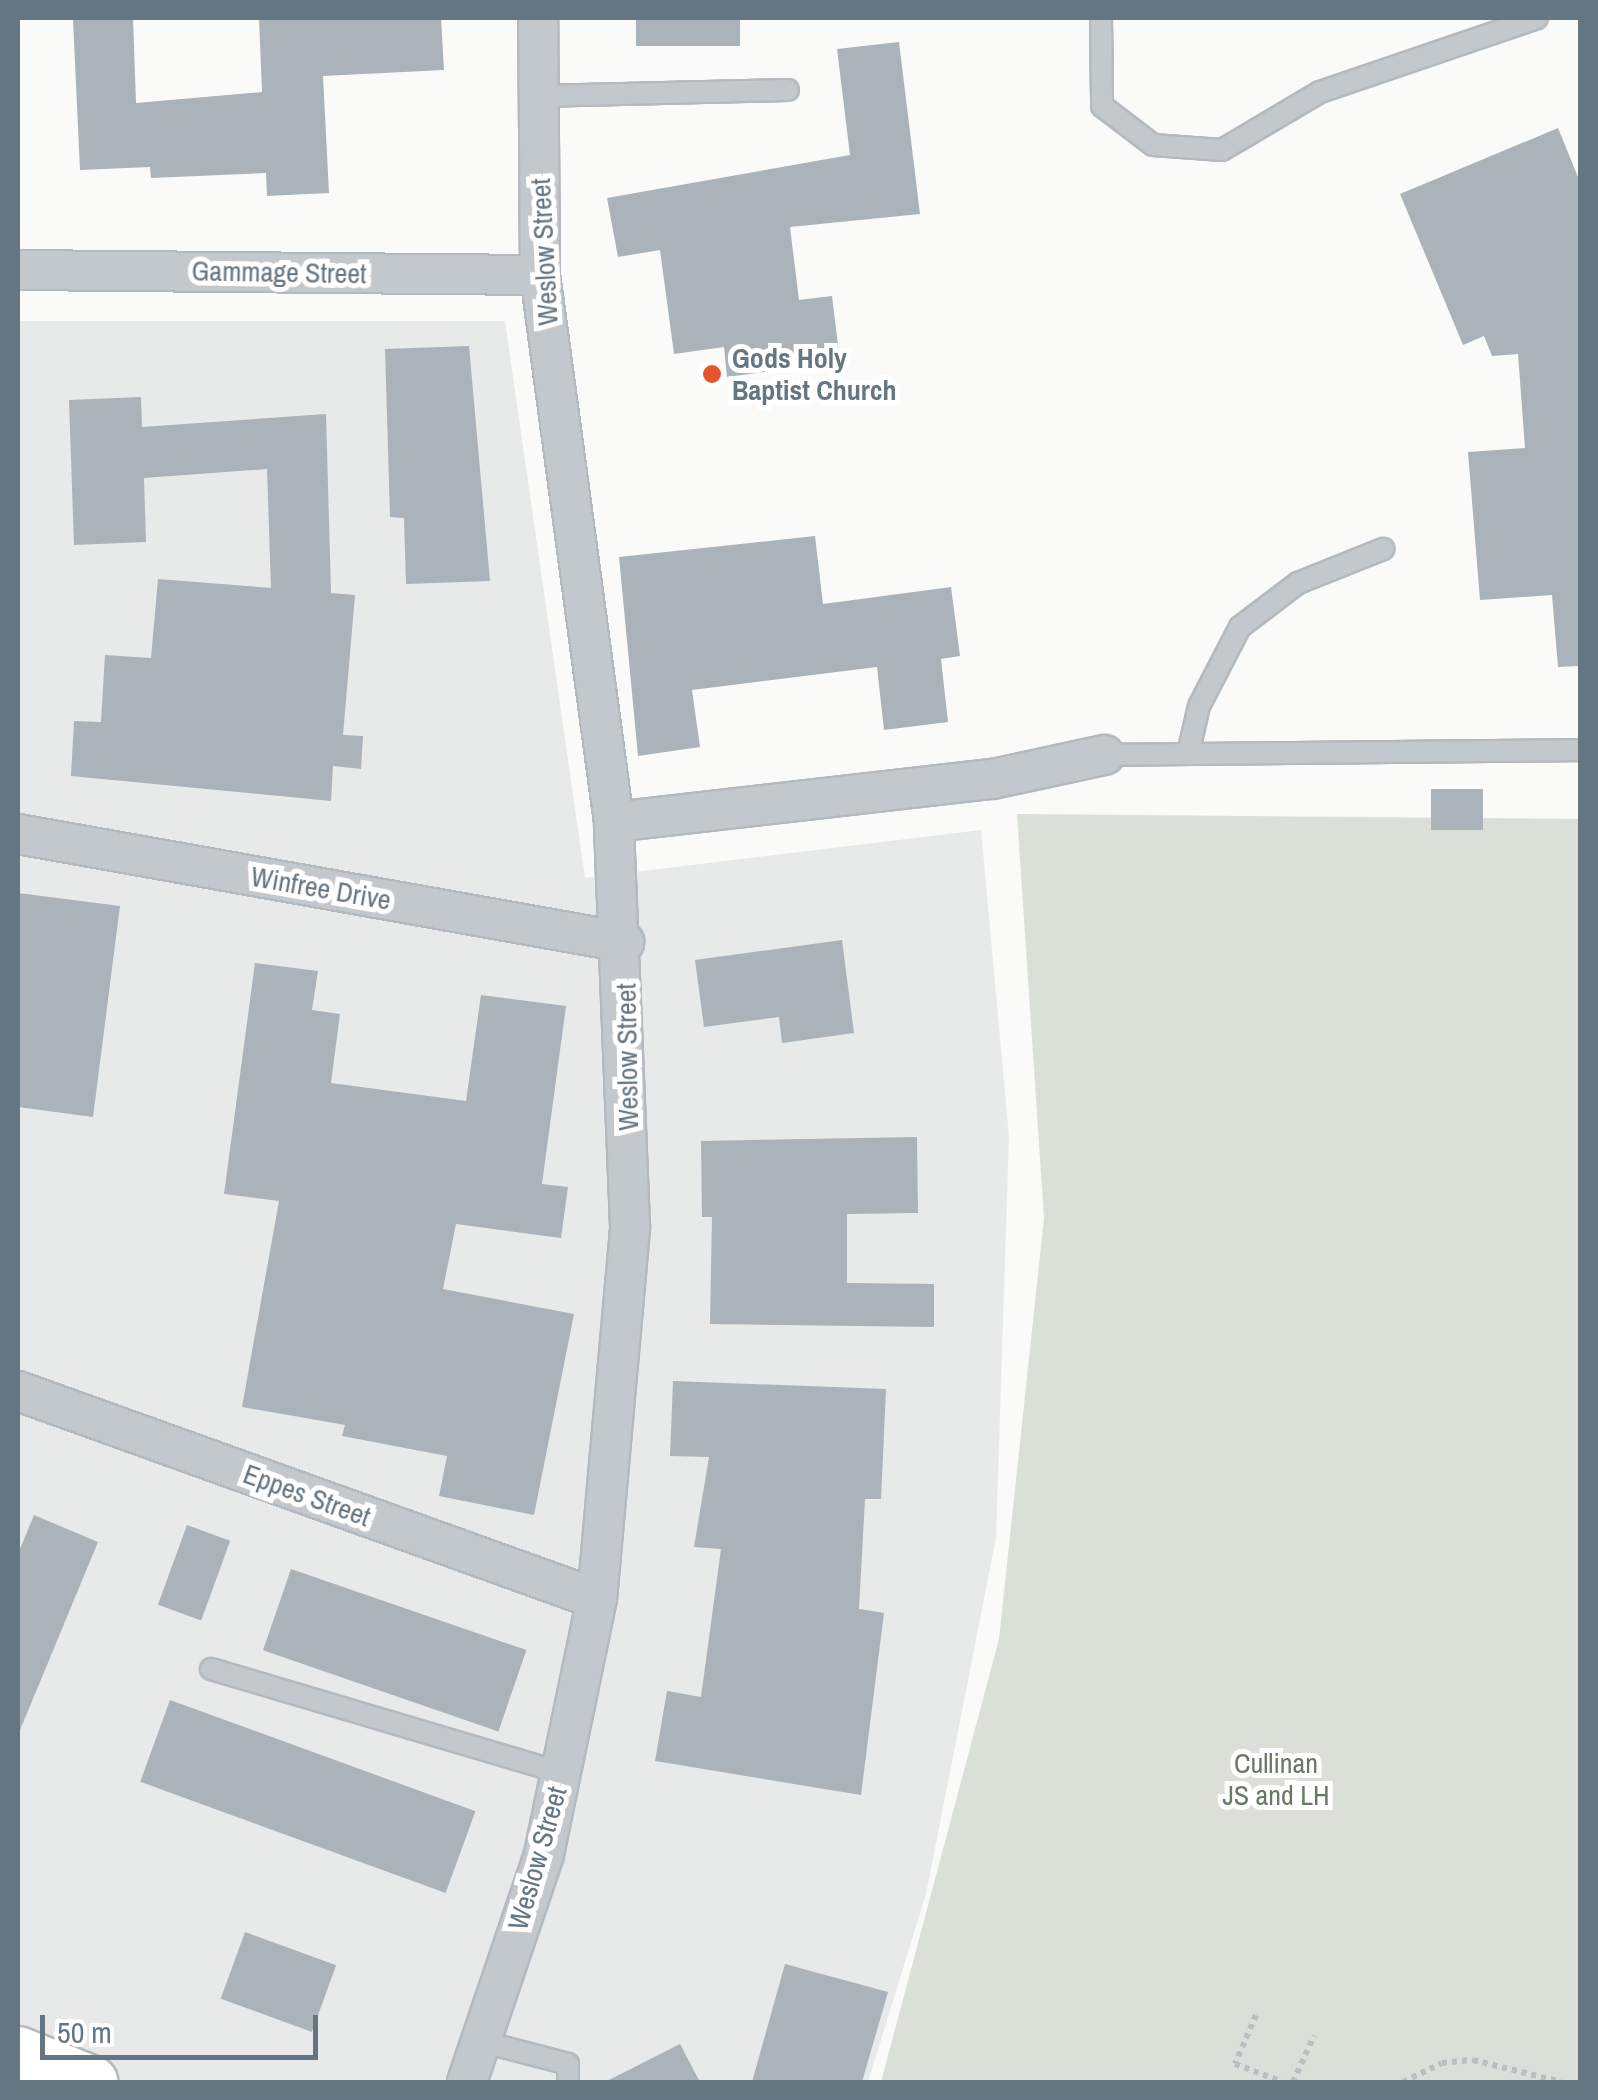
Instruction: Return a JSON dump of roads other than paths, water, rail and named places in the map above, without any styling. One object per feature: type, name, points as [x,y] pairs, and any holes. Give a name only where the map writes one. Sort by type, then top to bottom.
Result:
[{"type":"main road","points":[[18,2053],[92,2082]]},
{"type":"street","name":"Weslow Street","points":[[467,2082],[544,1854],[597,1600],[630,1226],[624,942],[614,822],[540,274],[538,18]]},
{"type":"street","name":"Gammage Street","points":[[18,270],[540,274]]},
{"type":"street","points":[[614,822],[993,780],[1104,755]]},
{"type":"street","name":"Winfree Drive","points":[[18,834],[624,942]]},
{"type":"street","name":"Eppes Street","points":[[18,1390],[597,1600]]},
{"type":"lane","points":[[1101,18],[1102,106],[1152,146],[1222,150],[1320,92],[1537,18]]},
{"type":"lane","points":[[538,96],[788,90]]},
{"type":"lane","points":[[1188,754],[1212,674],[1240,627],[1298,583],[1384,549]]},
{"type":"lane","points":[[1104,755],[1580,750]]},
{"type":"lane","points":[[211,1669],[561,1773]]},
{"type":"lane","points":[[480,2041],[568,2064],[568,2082]]},
{"type":"place","name":"Gods Holy Baptist Church","points":[[712,374]]},
{"type":"park label","name":"Cullinan JS and LH","points":[[1276,1779]]}]
